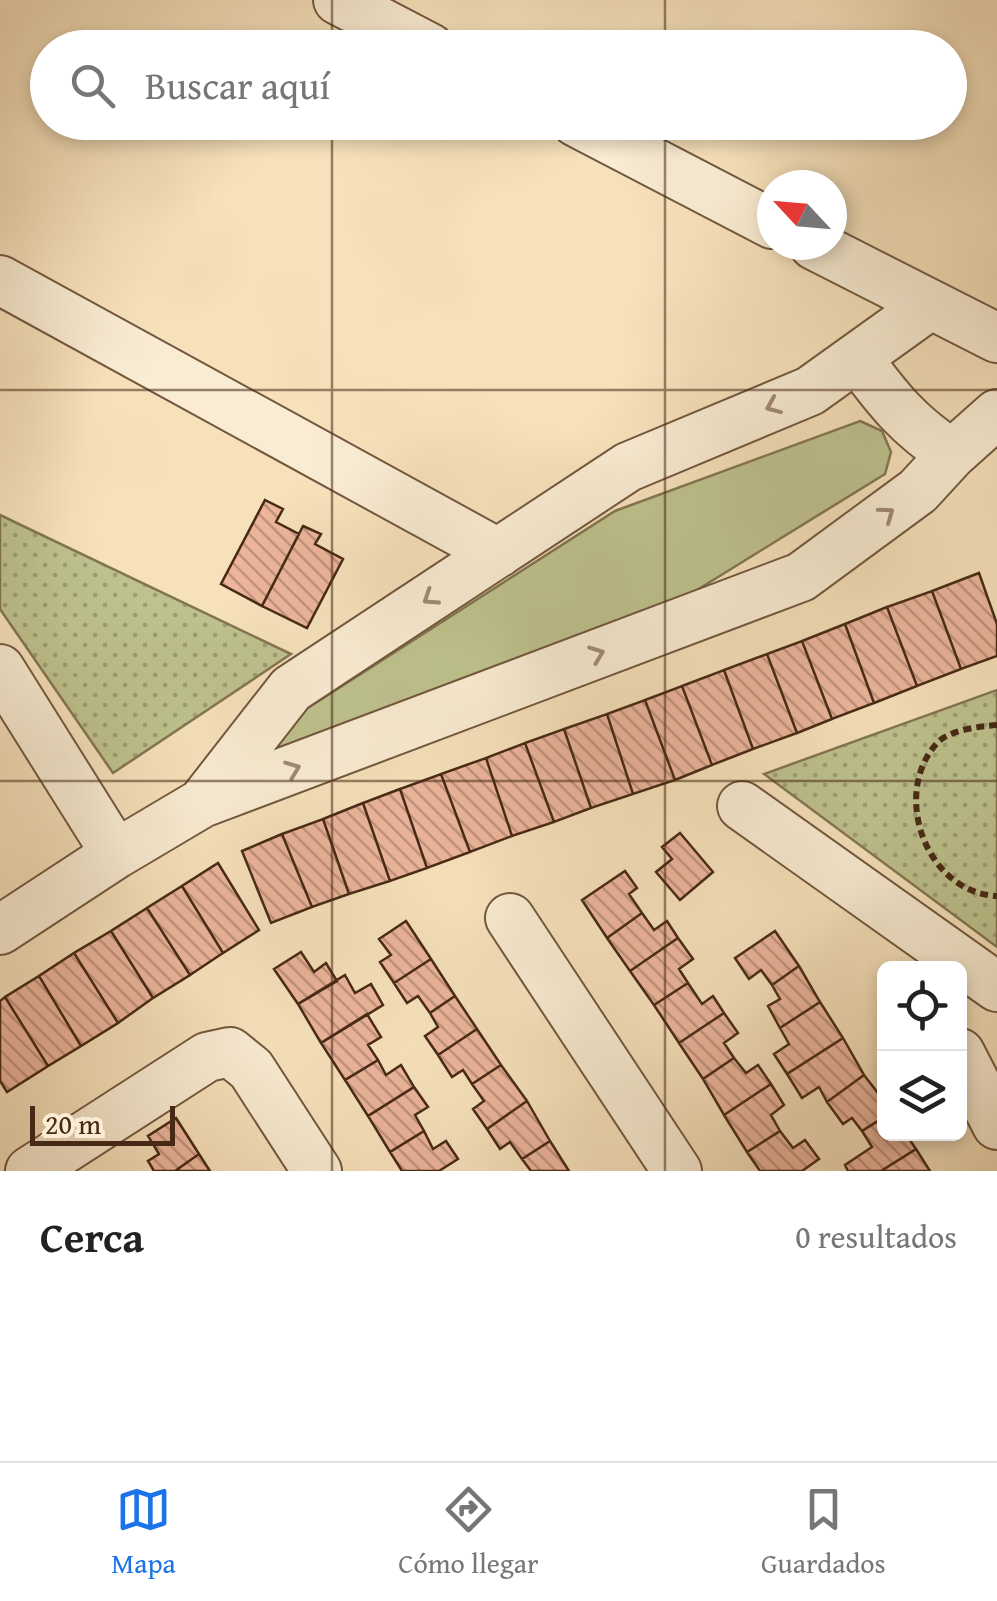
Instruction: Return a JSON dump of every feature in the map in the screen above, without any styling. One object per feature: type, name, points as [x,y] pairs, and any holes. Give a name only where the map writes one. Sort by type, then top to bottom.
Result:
[{"type":"street","points":[[338,0],[396,30]]},
{"type":"street","points":[[611,140],[757,216]]},
{"type":"street","points":[[843,260],[997,338]]},
{"type":"street","points":[[0,280],[498,553]]},
{"type":"street","points":[[202,803],[291,689],[628,468],[810,391],[930,305]]},
{"type":"street","points":[[858,359],[916,430],[952,454]]},
{"type":"street","points":[[0,930],[202,803],[801,577],[918,491],[997,414]]},
{"type":"street","points":[[0,669],[116,854]]},
{"type":"street","points":[[742,806],[997,987]]},
{"type":"street","points":[[880,906],[911,961]]},
{"type":"street","points":[[510,918],[677,1171]]},
{"type":"street","points":[[30,1171],[207,1057],[230,1052],[251,1069],[317,1171]]},
{"type":"street","points":[[967,1067],[997,1125]]},
{"type":"path","points":[[997,725],[939,741],[920,774],[916,814],[923,844],[955,886],[997,896]]},
{"type":"green space","points":[[860,421],[882,431],[891,452],[885,474],[658,614],[278,753],[267,743],[275,729],[615,511]]},
{"type":"green space","points":[[0,515],[291,654],[113,773],[0,609]]},
{"type":"green space","points":[[997,690],[997,947],[764,774]]},
{"type":"building","points":[[265,500],[283,509],[276,522],[299,534],[262,606],[221,584]]},
{"type":"building","points":[[303,526],[321,534],[315,544],[343,559],[307,628],[262,606]]},
{"type":"building","points":[[979,573],[997,624],[997,656],[961,669],[932,591]]},
{"type":"building","points":[[932,591],[961,669],[917,686],[887,607]]},
{"type":"building","points":[[887,607],[917,686],[874,703],[845,624]]},
{"type":"building","points":[[845,624],[874,703],[832,719],[802,641]]},
{"type":"building","points":[[802,641],[832,719],[797,733],[767,654]]},
{"type":"building","points":[[767,654],[797,733],[753,749],[724,670]]},
{"type":"building","points":[[724,670],[753,749],[712,765],[682,686]]},
{"type":"building","points":[[682,686],[712,765],[675,780],[645,700]]},
{"type":"building","points":[[645,700],[675,780],[633,794],[607,714]]},
{"type":"building","points":[[607,714],[633,794],[591,808],[564,729]]},
{"type":"building","points":[[564,729],[591,808],[554,822],[525,743]]},
{"type":"building","points":[[525,743],[554,822],[512,836],[486,758]]},
{"type":"building","points":[[486,758],[512,836],[470,852],[441,774]]},
{"type":"building","points":[[441,774],[470,852],[427,868],[400,789]]},
{"type":"building","points":[[400,789],[427,868],[390,881],[363,803]]},
{"type":"building","points":[[363,803],[390,881],[349,894],[323,819]]},
{"type":"building","points":[[323,819],[349,894],[312,907],[282,834]]},
{"type":"building","points":[[680,833],[713,872],[680,900],[656,872],[672,859],[662,847]]},
{"type":"building","points":[[282,834],[312,907],[271,923],[242,851]]},
{"type":"building","points":[[218,863],[259,930],[223,953],[182,886]]},
{"type":"building","points":[[625,871],[637,888],[629,894],[642,913],[607,938],[582,900]]},
{"type":"building","points":[[182,886],[223,953],[190,975],[147,908]]},
{"type":"building","points":[[147,908],[190,975],[153,998],[111,931]]},
{"type":"building","points":[[642,913],[654,930],[667,921],[678,938],[630,971],[607,938]]},
{"type":"building","points":[[406,921],[431,959],[394,983],[380,962],[391,955],[379,939]]},
{"type":"building","points":[[111,931],[153,998],[118,1023],[74,953]]},
{"type":"building","points":[[775,931],[799,966],[772,985],[761,970],[749,979],[735,958]]},
{"type":"building","points":[[678,938],[693,959],[679,969],[688,983],[654,1005],[630,971]]},
{"type":"building","points":[[301,952],[314,972],[326,963],[337,981],[298,1004],[274,969]]},
{"type":"building","points":[[74,953],[118,1023],[81,1046],[39,976]]},
{"type":"building","points":[[431,959],[455,996],[430,1013],[418,996],[407,1003],[394,983]]},
{"type":"building","points":[[799,966],[820,1002],[780,1028],[768,1006],[780,999],[772,985]]},
{"type":"building","points":[[345,975],[355,993],[371,984],[383,1005],[321,1043],[298,1004]]},
{"type":"building","points":[[39,976],[81,1046],[48,1066],[5,997]]},
{"type":"building","points":[[688,983],[702,1004],[713,996],[724,1013],[679,1043],[654,1005]]},
{"type":"building","points":[[455,996],[477,1029],[438,1055],[425,1036],[438,1027],[430,1013]]},
{"type":"building","points":[[5,997],[48,1066],[7,1092],[0,1081],[0,1001]]},
{"type":"building","points":[[820,1002],[843,1038],[787,1074],[774,1054],[789,1044],[780,1028]]},
{"type":"building","points":[[724,1013],[738,1033],[724,1043],[734,1058],[703,1079],[679,1043]]},
{"type":"building","points":[[367,1014],[381,1037],[368,1045],[378,1060],[345,1080],[321,1043]]},
{"type":"building","points":[[477,1029],[501,1065],[472,1084],[463,1070],[452,1077],[438,1055]]},
{"type":"building","points":[[843,1038],[864,1075],[827,1102],[819,1087],[802,1098],[787,1074]]},
{"type":"building","points":[[734,1058],[746,1073],[758,1065],[771,1084],[724,1115],[703,1079]]},
{"type":"building","points":[[378,1060],[386,1075],[401,1065],[414,1087],[368,1116],[345,1080]]},
{"type":"building","points":[[501,1065],[527,1101],[487,1129],[473,1109],[484,1101],[472,1084]]},
{"type":"building","points":[[864,1075],[877,1092],[877,1121],[862,1131],[852,1118],[843,1124],[827,1102]]},
{"type":"building","points":[[771,1084],[784,1105],[771,1115],[780,1131],[747,1152],[724,1115]]},
{"type":"building","points":[[414,1087],[428,1107],[415,1115],[424,1131],[390,1152],[368,1116]]},
{"type":"building","points":[[527,1101],[550,1141],[522,1159],[510,1142],[500,1149],[487,1129]]},
{"type":"building","points":[[176,1118],[199,1154],[175,1171],[154,1171],[148,1161],[159,1154],[148,1136]]},
{"type":"building","points":[[877,1121],[877,1141],[911,1141],[916,1149],[881,1171],[848,1171],[845,1165],[872,1147],[862,1131]]},
{"type":"building","points":[[424,1131],[433,1149],[446,1141],[458,1159],[439,1171],[402,1171],[390,1152]]},
{"type":"building","points":[[780,1131],[793,1148],[805,1140],[819,1159],[802,1171],[760,1171],[747,1152]]},
{"type":"building","points":[[550,1141],[569,1171],[531,1171],[522,1159]]},
{"type":"building","points":[[916,1149],[930,1171],[881,1171]]},
{"type":"building","points":[[199,1154],[210,1171],[175,1171]]}]
